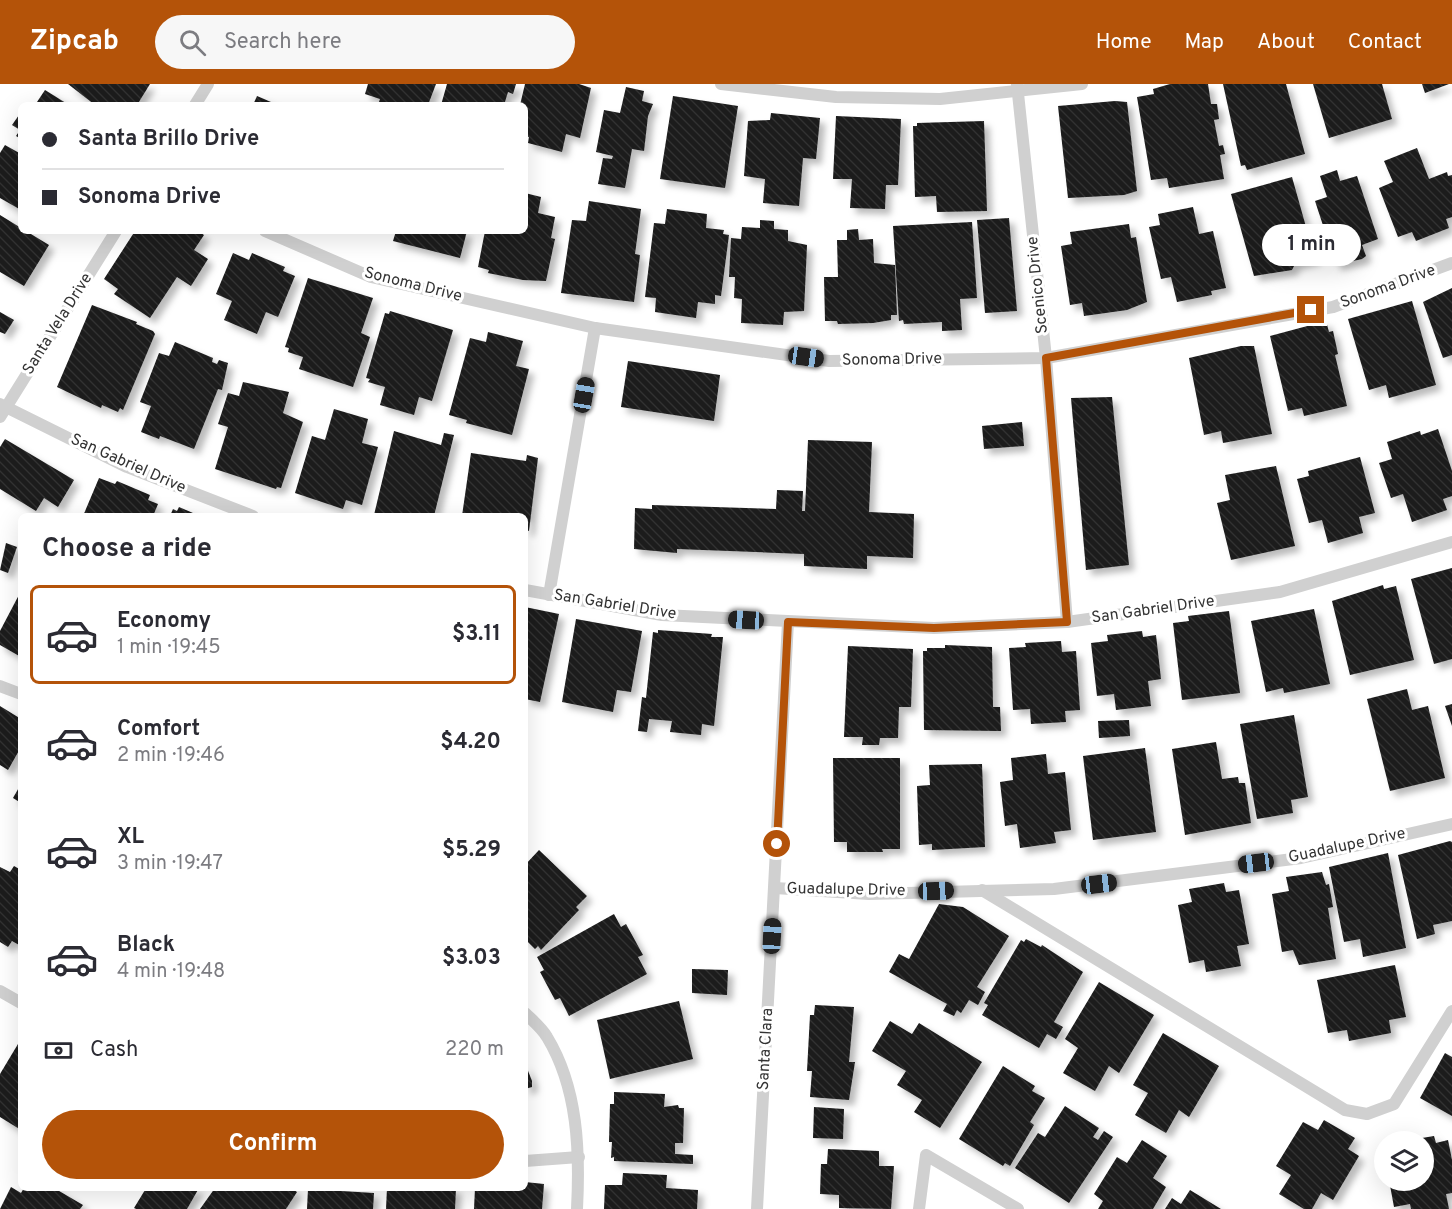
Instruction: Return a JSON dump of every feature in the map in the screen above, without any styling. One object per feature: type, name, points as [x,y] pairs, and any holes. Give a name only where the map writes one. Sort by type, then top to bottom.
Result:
[{"type":"lane","points":[[197,102],[208,84]]},
{"type":"lane","points":[[721,84],[836,97],[940,99],[1017,88],[1082,84]]},
{"type":"lane","name":"Scenico Drive","points":[[1017,88],[1046,358],[1067,622]]},
{"type":"lane","name":"Santa Vela Drive","points":[[2,410],[114,234]]},
{"type":"lane","name":"Sonoma Drive","points":[[272,234],[371,277],[595,328],[829,361],[1046,358],[1333,306],[1452,263]]},
{"type":"lane","points":[[549,595],[595,328]]},
{"type":"lane","name":"San Gabriel Drive","points":[[2,410],[127,467],[245,513]]},
{"type":"lane","name":"San Gabriel Drive","points":[[528,591],[662,615],[934,628],[1067,622],[1280,592],[1452,542]]},
{"type":"lane","name":"Santa Clara","points":[[757,1209],[788,622]]},
{"type":"lane","points":[[0,686],[18,693]]},
{"type":"lane","name":"Guadalupe Drive","points":[[775,888],[869,894],[981,889],[1054,889],[1301,858],[1452,824]]},
{"type":"lane","points":[[981,889],[1346,1110],[1367,1114],[1394,1104],[1452,1011]]},
{"type":"lane","points":[[0,991],[18,1001]]},
{"type":"lane","points":[[528,1016],[546,1034],[566,1073],[579,1157],[577,1209]]},
{"type":"lane","points":[[919,1209],[926,1155],[1018,1209]]},
{"type":"lane","points":[[528,1161],[579,1157]]},
{"type":"building","points":[[68,84],[150,84],[139,102],[91,102]]},
{"type":"building","points":[[368,84],[436,84],[429,102],[379,102],[380,99],[365,94]]},
{"type":"building","points":[[447,84],[516,84],[513,94],[508,92],[505,102],[442,102]]},
{"type":"building","points":[[525,84],[579,84],[591,88],[580,138],[566,134],[562,152],[528,143],[528,102],[521,102]]},
{"type":"building","points":[[1170,84],[1208,84],[1211,104],[1217,104],[1219,119],[1214,120],[1219,146],[1223,145],[1225,154],[1220,155],[1224,179],[1169,188],[1167,178],[1151,180],[1137,97],[1154,94],[1153,89]]},
{"type":"building","points":[[1223,84],[1286,84],[1305,154],[1247,170],[1245,165],[1241,166]]},
{"type":"building","points":[[1313,84],[1382,84],[1392,119],[1329,138]]},
{"type":"building","points":[[1422,84],[1449,84],[1425,93]]},
{"type":"building","points":[[626,87],[644,91],[642,101],[653,104],[648,116],[644,151],[632,149],[625,188],[598,184],[603,158],[612,159],[613,156],[596,152],[604,110],[620,113]]},
{"type":"building","points":[[45,90],[64,102],[37,102]]},
{"type":"building","points":[[257,96],[271,102],[254,102]]},
{"type":"building","points":[[673,96],[738,106],[725,188],[660,179]]},
{"type":"building","points":[[1127,102],[1137,191],[1124,195],[1068,198],[1058,106]]},
{"type":"building","points":[[771,113],[820,118],[816,159],[803,158],[799,206],[763,203],[765,179],[744,176],[748,121],[770,120]]},
{"type":"building","points":[[18,116],[18,129],[12,125]]},
{"type":"building","points":[[836,116],[901,119],[898,185],[886,185],[885,209],[850,208],[852,179],[833,179]]},
{"type":"building","points":[[984,121],[987,211],[937,212],[936,196],[915,197],[913,126],[917,126],[917,123]]},
{"type":"building","points":[[5,145],[18,152],[18,208],[0,198],[0,153]]},
{"type":"building","points":[[1417,148],[1429,179],[1447,172],[1448,176],[1452,175],[1452,217],[1446,219],[1449,228],[1416,241],[1412,232],[1398,237],[1379,188],[1393,182],[1384,161]]},
{"type":"building","points":[[1337,170],[1340,181],[1357,176],[1378,239],[1362,245],[1366,256],[1362,259],[1336,265],[1315,201],[1327,197],[1320,176]]},
{"type":"building","points":[[1292,177],[1315,259],[1295,264],[1292,270],[1254,276],[1231,194]]},
{"type":"building","points":[[528,194],[541,197],[538,213],[555,217],[551,238],[555,239],[546,281],[523,280],[488,273],[489,270],[478,267],[484,234],[528,234]]},
{"type":"building","points":[[589,201],[641,209],[635,254],[640,255],[634,302],[561,293],[572,220],[586,221]]},
{"type":"building","points":[[1193,207],[1199,234],[1213,231],[1226,288],[1211,291],[1212,295],[1177,302],[1171,277],[1161,279],[1149,227],[1160,225],[1158,214]]},
{"type":"building","points":[[667,209],[707,214],[706,228],[724,230],[723,234],[729,235],[721,296],[715,295],[715,304],[698,302],[696,318],[655,312],[656,298],[645,297],[654,223],[665,224]]},
{"type":"building","points":[[0,215],[18,226],[18,234],[31,234],[49,245],[24,286],[0,272]]},
{"type":"building","points":[[1009,218],[1017,311],[985,313],[977,220]]},
{"type":"building","points":[[760,220],[774,221],[774,229],[788,230],[788,241],[807,245],[804,311],[784,312],[783,325],[741,323],[742,299],[734,298],[735,277],[729,277],[731,238],[741,239],[742,227],[760,228]]},
{"type":"building","points":[[972,222],[977,298],[960,299],[962,330],[942,331],[942,322],[904,324],[903,320],[899,321],[893,226]]},
{"type":"building","points":[[1129,224],[1131,238],[1136,237],[1147,302],[1127,310],[1084,316],[1082,303],[1070,305],[1061,246],[1072,244],[1070,232]]},
{"type":"building","points":[[858,229],[859,240],[873,239],[874,263],[895,265],[897,315],[891,315],[891,320],[873,323],[838,324],[837,321],[825,321],[824,277],[838,277],[837,240],[847,240],[847,230]]},
{"type":"building","points":[[133,234],[204,235],[194,250],[208,259],[191,286],[177,277],[150,318],[114,294],[118,289],[104,279]]},
{"type":"building","points":[[395,234],[466,234],[460,258],[393,241]]},
{"type":"building","points":[[233,253],[249,260],[252,253],[285,267],[283,271],[295,276],[278,317],[266,312],[257,334],[224,320],[232,301],[216,294]]},
{"type":"building","points":[[308,278],[373,298],[361,333],[370,337],[353,387],[299,369],[303,357],[288,352],[289,348],[285,347]]},
{"type":"building","points":[[1452,288],[1452,355],[1443,358],[1423,302]]},
{"type":"building","points":[[1412,301],[1436,385],[1389,398],[1386,385],[1369,390],[1348,319]]},
{"type":"building","points":[[92,305],[137,322],[136,324],[155,334],[123,410],[120,408],[118,412],[102,405],[101,408],[57,387]]},
{"type":"building","points":[[390,311],[453,330],[432,401],[419,397],[414,415],[380,405],[385,387],[368,382],[370,379],[366,378],[385,313],[389,314]]},
{"type":"building","points":[[0,312],[14,320],[5,334],[0,332]]},
{"type":"building","points":[[1326,321],[1329,332],[1333,331],[1338,354],[1335,355],[1347,406],[1304,416],[1302,408],[1288,411],[1270,336]]},
{"type":"building","points":[[488,332],[523,341],[516,366],[529,369],[512,435],[466,423],[467,420],[449,415],[470,338],[486,342]]},
{"type":"building","points":[[175,342],[213,358],[212,362],[217,364],[219,360],[228,363],[222,390],[218,389],[194,449],[160,436],[159,439],[141,432],[151,406],[140,402],[159,353],[169,356]]},
{"type":"building","points":[[1241,346],[1254,346],[1272,434],[1223,443],[1221,431],[1204,435],[1189,358]]},
{"type":"building","points":[[628,361],[720,375],[714,421],[621,407]]},
{"type":"building","points":[[243,382],[289,392],[283,413],[303,422],[281,488],[276,489],[215,469],[228,427],[218,424],[228,393],[239,396]]},
{"type":"building","points":[[1112,397],[1129,565],[1086,570],[1071,398]]},
{"type":"building","points":[[334,409],[368,419],[362,443],[378,447],[362,505],[346,500],[343,509],[295,493],[312,436],[325,440]]},
{"type":"building","points":[[1022,422],[1024,446],[984,449],[982,426]]},
{"type":"building","points":[[1438,429],[1452,471],[1452,496],[1443,499],[1447,510],[1412,522],[1403,494],[1391,498],[1379,463],[1392,459],[1387,442],[1420,431],[1421,435]]},
{"type":"building","points":[[394,431],[441,445],[444,433],[454,435],[435,513],[374,513]]},
{"type":"building","points":[[5,439],[74,480],[58,507],[44,498],[36,511],[0,489],[0,447]]},
{"type":"building","points":[[808,440],[872,442],[869,512],[914,514],[913,558],[867,556],[867,569],[804,566],[804,554],[677,549],[677,553],[634,549],[635,508],[652,509],[652,505],[776,509],[777,490],[803,491],[802,511],[805,511]]},
{"type":"building","points":[[471,453],[526,461],[527,455],[538,458],[529,531],[528,513],[462,513]]},
{"type":"building","points":[[1360,457],[1375,513],[1359,517],[1363,533],[1328,543],[1322,520],[1309,523],[1297,479],[1309,476],[1308,471]]},
{"type":"building","points":[[1276,466],[1295,546],[1231,560],[1217,503],[1230,500],[1225,475]]},
{"type":"building","points":[[99,478],[115,484],[117,481],[150,495],[148,500],[158,504],[154,513],[84,513]]},
{"type":"building","points":[[179,507],[193,513],[171,513],[173,509],[177,511]]},
{"type":"building","points":[[6,543],[17,547],[8,573],[0,570]]},
{"type":"building","points":[[1452,568],[1452,659],[1434,664],[1411,579]]},
{"type":"building","points":[[1383,585],[1384,589],[1396,586],[1414,660],[1350,675],[1332,601]]},
{"type":"building","points":[[18,597],[18,655],[0,645],[0,631]]},
{"type":"building","points":[[528,608],[559,614],[540,702],[528,700]]},
{"type":"building","points":[[1314,609],[1330,684],[1284,693],[1283,688],[1266,692],[1251,621]]},
{"type":"building","points":[[1229,611],[1240,693],[1182,700],[1173,623],[1189,621],[1188,616]]},
{"type":"building","points":[[576,619],[642,631],[631,692],[617,690],[613,712],[562,702]]},
{"type":"building","points":[[658,630],[712,634],[711,637],[723,637],[714,726],[702,724],[701,735],[670,732],[672,721],[649,719],[647,732],[638,731],[642,697],[646,698],[653,632],[658,633]]},
{"type":"building","points":[[1142,631],[1143,637],[1156,635],[1161,679],[1148,681],[1151,706],[1116,710],[1114,694],[1097,696],[1091,643],[1108,641],[1107,635]]},
{"type":"building","points":[[1061,641],[1062,652],[1076,651],[1080,710],[1065,711],[1066,722],[1031,724],[1030,709],[1013,710],[1009,648],[1026,647],[1025,643]]},
{"type":"building","points":[[945,645],[992,647],[993,707],[1000,707],[1001,731],[924,730],[923,651],[927,651],[927,648],[945,648]]},
{"type":"building","points":[[848,646],[913,649],[911,707],[899,707],[898,738],[880,738],[879,745],[862,745],[863,737],[844,737]]},
{"type":"building","points":[[1407,689],[1412,710],[1428,706],[1445,778],[1390,791],[1367,699]]},
{"type":"building","points":[[1452,704],[1452,726],[1445,706]]},
{"type":"building","points":[[0,706],[18,717],[18,752],[8,770],[0,765]]},
{"type":"building","points":[[1294,715],[1308,797],[1291,800],[1293,813],[1257,819],[1240,724]]},
{"type":"building","points":[[1129,720],[1130,736],[1099,738],[1098,721]]},
{"type":"building","points":[[1216,742],[1222,779],[1238,777],[1239,783],[1245,783],[1251,823],[1185,835],[1172,749]]},
{"type":"building","points":[[1145,748],[1156,832],[1093,840],[1083,756]]},
{"type":"building","points":[[1046,754],[1048,774],[1065,772],[1071,830],[1054,832],[1056,843],[1020,848],[1017,824],[1005,826],[1000,782],[1013,780],[1011,758]]},
{"type":"building","points":[[833,758],[900,758],[900,849],[882,849],[883,852],[847,852],[847,842],[834,842]]},
{"type":"building","points":[[982,764],[985,847],[932,850],[932,844],[919,845],[917,786],[930,785],[929,765]]},
{"type":"building","points":[[18,789],[18,801],[13,798]]},
{"type":"building","points":[[1452,842],[1452,921],[1433,925],[1435,934],[1417,939],[1398,855]]},
{"type":"building","points":[[539,850],[587,896],[576,907],[579,910],[541,950],[538,946],[535,949],[528,942],[528,862]]},
{"type":"building","points":[[1388,853],[1406,948],[1363,957],[1360,939],[1344,942],[1329,867]]},
{"type":"building","points":[[14,866],[18,868],[18,944],[12,941],[8,947],[0,942],[0,867],[10,872]]},
{"type":"building","points":[[1322,872],[1326,885],[1329,884],[1333,907],[1328,908],[1336,959],[1299,965],[1293,950],[1282,952],[1272,894],[1289,891],[1286,877]]},
{"type":"building","points":[[1224,883],[1226,892],[1239,890],[1249,944],[1237,946],[1241,966],[1206,972],[1204,960],[1189,963],[1178,905],[1192,902],[1189,889]]},
{"type":"building","points":[[939,904],[963,907],[1009,936],[977,987],[985,992],[978,1005],[969,1000],[961,1013],[957,1010],[954,1016],[943,1011],[947,1004],[889,972],[899,954],[909,959]]},
{"type":"building","points":[[614,914],[621,927],[626,924],[643,955],[638,957],[647,974],[569,1016],[560,998],[555,1000],[540,972],[544,970],[537,957]]},
{"type":"building","points":[[1026,939],[1041,947],[1042,945],[1083,972],[1054,1022],[1063,1027],[1056,1039],[1047,1034],[1039,1048],[982,1015],[988,1005],[984,1003],[1021,940],[1024,942]]},
{"type":"building","points":[[1395,965],[1406,1017],[1389,1020],[1391,1033],[1349,1041],[1347,1030],[1328,1033],[1317,980]]},
{"type":"building","points":[[692,969],[728,970],[727,995],[692,993]]},
{"type":"building","points":[[1099,982],[1154,1015],[1119,1073],[1109,1066],[1095,1091],[1063,1073],[1078,1048],[1065,1039]]},
{"type":"building","points":[[679,1001],[693,1059],[610,1079],[597,1020]]},
{"type":"building","points":[[815,1005],[854,1007],[849,1062],[855,1062],[849,1100],[810,1097],[812,1071],[807,1071],[810,1015],[814,1015]]},
{"type":"building","points":[[890,1021],[912,1034],[919,1023],[982,1062],[940,1128],[914,1112],[922,1100],[897,1085],[906,1071],[872,1051]]},
{"type":"building","points":[[1163,1033],[1219,1066],[1189,1117],[1179,1110],[1166,1133],[1135,1115],[1148,1093],[1133,1085]]},
{"type":"building","points":[[18,1044],[18,1128],[0,1117],[0,1074]]},
{"type":"building","points":[[1445,1053],[1452,1057],[1452,1116],[1420,1098]]},
{"type":"building","points":[[1003,1066],[1035,1086],[1032,1091],[1045,1098],[1030,1122],[1034,1125],[1010,1166],[1005,1163],[1003,1166],[959,1139]]},
{"type":"building","points":[[528,1071],[532,1081],[532,1087],[528,1088]]},
{"type":"building","points":[[614,1092],[665,1094],[664,1107],[678,1105],[679,1108],[684,1108],[683,1143],[675,1143],[675,1154],[693,1155],[693,1164],[614,1161],[614,1157],[611,1158],[612,1142],[609,1142],[610,1104],[614,1104]]},
{"type":"building","points":[[1065,1106],[1099,1128],[1093,1137],[1098,1140],[1104,1131],[1113,1137],[1069,1203],[1015,1168],[1038,1133],[1045,1137]]},
{"type":"building","points":[[814,1107],[844,1109],[843,1139],[813,1138]]},
{"type":"building","points":[[1324,1120],[1355,1138],[1348,1149],[1359,1156],[1333,1200],[1321,1193],[1312,1209],[1304,1209],[1279,1194],[1291,1175],[1276,1166],[1303,1122],[1318,1130]]},
{"type":"building","points":[[1434,1136],[1436,1143],[1448,1140],[1452,1160],[1452,1193],[1446,1194],[1449,1209],[1411,1209],[1410,1204],[1394,1207],[1391,1191],[1434,1191]]},
{"type":"building","points":[[1142,1140],[1167,1156],[1153,1178],[1166,1187],[1153,1209],[1098,1209],[1103,1201],[1094,1194],[1117,1157],[1127,1163]]},
{"type":"building","points":[[828,1149],[879,1151],[879,1166],[894,1166],[891,1209],[839,1208],[839,1195],[820,1194],[821,1164],[827,1164]]},
{"type":"building","points":[[623,1173],[667,1175],[666,1188],[698,1190],[697,1209],[604,1209],[605,1185],[622,1185]]},
{"type":"building","points":[[528,1182],[544,1184],[542,1209],[474,1209],[475,1191],[528,1191]]},
{"type":"building","points":[[11,1187],[21,1193],[22,1191],[59,1191],[83,1205],[80,1209],[0,1209]]},
{"type":"building","points":[[1190,1190],[1221,1209],[1165,1209],[1172,1198],[1181,1204]]},
{"type":"building","points":[[144,1191],[197,1191],[187,1209],[134,1208]]},
{"type":"building","points":[[213,1191],[297,1192],[286,1209],[200,1209]]},
{"type":"building","points":[[308,1191],[374,1193],[373,1209],[307,1209]]},
{"type":"building","points":[[387,1191],[456,1191],[455,1209],[386,1209]]},
{"type":"route","points":[[777,844],[788,622],[934,628],[1067,622],[1046,358],[1311,310]]}]
